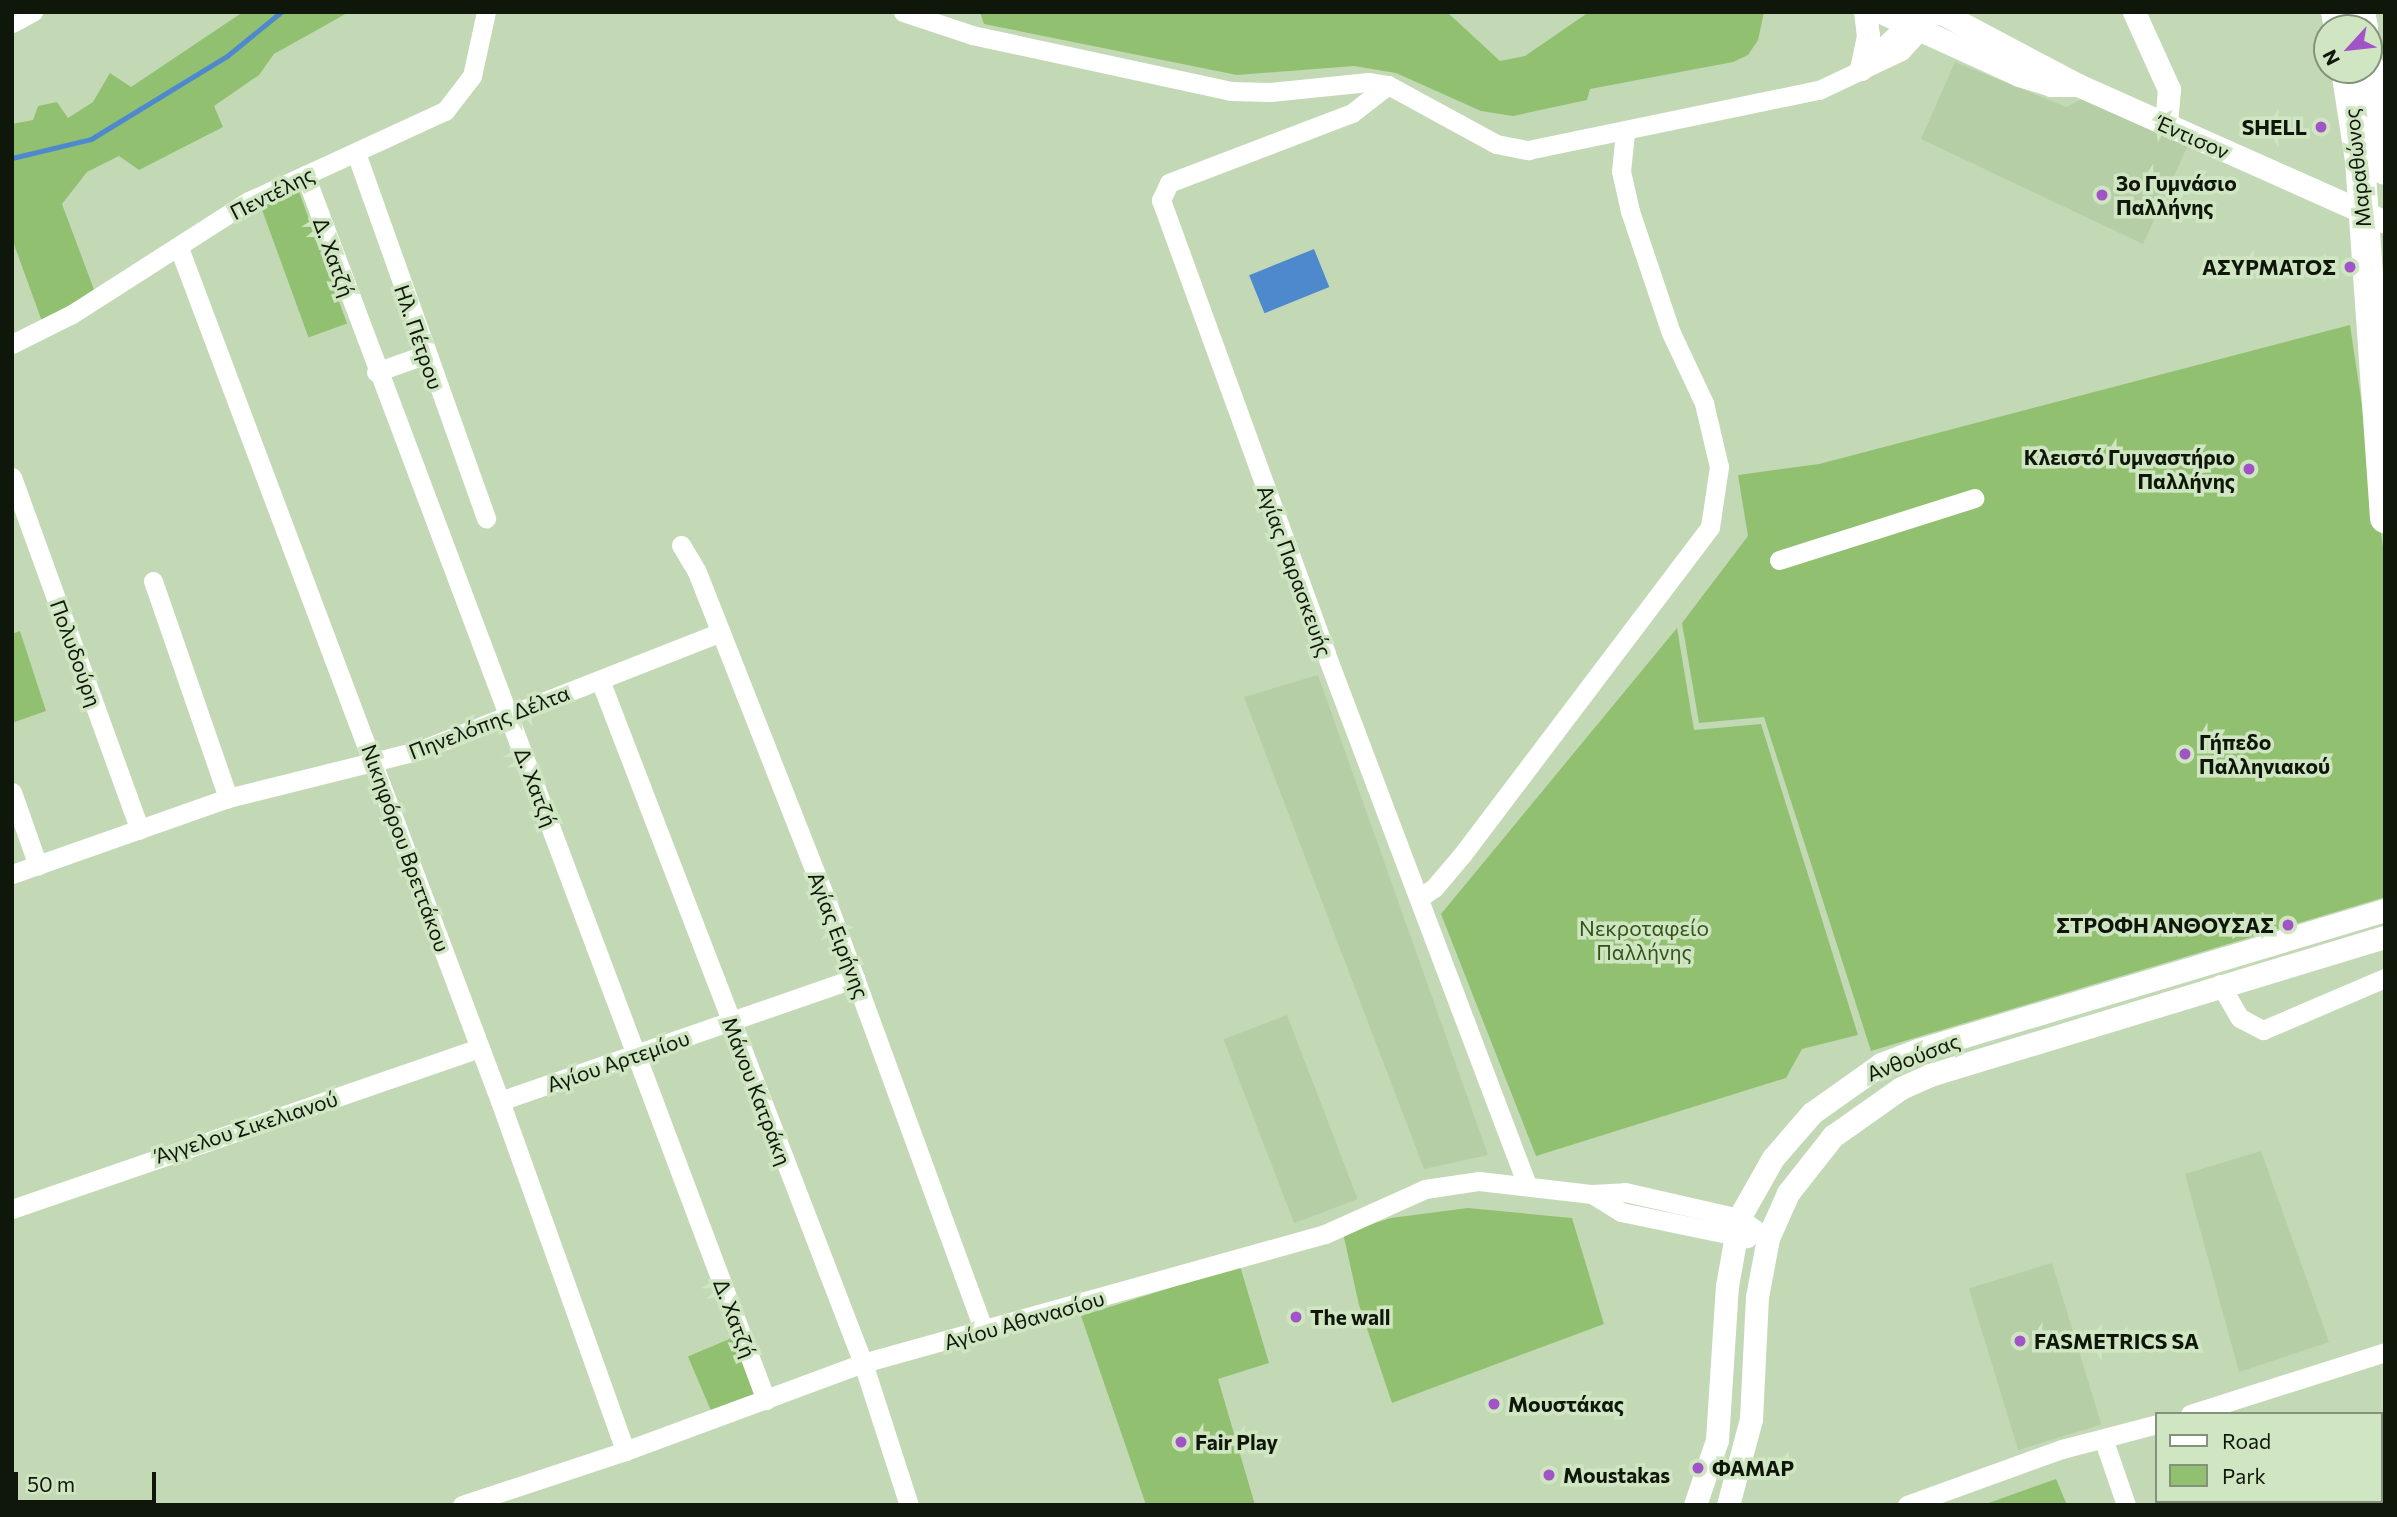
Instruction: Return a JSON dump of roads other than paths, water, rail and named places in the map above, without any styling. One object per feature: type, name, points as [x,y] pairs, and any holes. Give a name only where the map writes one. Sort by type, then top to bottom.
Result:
[{"type":"main road","name":"Μαραθώνος","points":[[2348,84],[2360,160],[2374,218],[2385,518]]},
{"type":"main road","name":"Μαραθώνος","points":[[2372,84],[2385,170]]},
{"type":"street","name":"Πεντέλης","points":[[12,344],[72,314],[249,201],[422,124],[456,99],[472,76],[486,12]]},
{"type":"street","points":[[903,12],[972,35],[1230,90],[1270,92],[1368,82],[1388,85],[1510,147],[1545,148],[1808,93],[1861,69],[1915,24],[1938,12]]},
{"type":"street","points":[[1861,69],[1868,28],[1865,12]]},
{"type":"street","name":"Έντισον","points":[[1881,12],[1915,24],[2019,75],[2051,85],[2078,85]]},
{"type":"street","name":"Έντισον","points":[[1938,12],[2078,85],[2374,218]]},
{"type":"street","points":[[2134,12],[2169,89],[2165,124]]},
{"type":"street","name":"Αγίας Παρασκευής","points":[[1388,85],[1352,113],[1168,183],[1161,200],[1527,1185]]},
{"type":"street","points":[[1419,898],[1434,888],[1462,855],[1710,527],[1719,467],[1704,403],[1671,334],[1630,211],[1621,171],[1625,133]]},
{"type":"street","name":"Ηλ. Πέτρου","points":[[356,153],[424,355],[486,519]]},
{"type":"street","name":"Δ. Χατζή","points":[[304,175],[376,372],[766,1400]]},
{"type":"street","name":"Νικηφόρου Βρεττάκου","points":[[179,248],[500,1101],[625,1451]]},
{"type":"street","points":[[376,372],[424,355]]},
{"type":"street","name":"Πολυδούρη","points":[[12,477],[140,830]]},
{"type":"street","points":[[1779,560],[1974,498]]},
{"type":"street","name":"Αγίας Ειρήνης","points":[[681,545],[721,632],[855,978],[984,1331]]},
{"type":"street","points":[[153,581],[228,798]]},
{"type":"street","name":"Πηνελόπης Δέλτα","points":[[12,874],[228,798],[374,763],[508,715],[721,632]]},
{"type":"street","name":"Μάνου Κατράκη","points":[[600,680],[863,1363],[909,1505]]},
{"type":"street","points":[[12,792],[38,866]]},
{"type":"street","name":"Ανθούσας","points":[[1695,1505],[1717,1440],[1737,1228],[1758,1181],[1791,1135],[1834,1095],[1881,1064],[2385,910]]},
{"type":"street","name":"Ανθούσας","points":[[1728,1505],[1751,1419],[1757,1297],[1768,1238],[1788,1193],[1816,1153],[1901,1088],[2220,984],[2385,936]]},
{"type":"street","name":"Αγίου Αρτεμίου","points":[[500,1101],[637,1056],[855,978]]},
{"type":"street","points":[[2220,984],[2240,1018],[2263,1030],[2385,978]]},
{"type":"street","name":"Άγγελου Σικελιανού","points":[[12,1209],[480,1048]]},
{"type":"street","name":"Αγίου Αθανασίου","points":[[462,1505],[625,1451],[863,1363],[1325,1234],[1425,1189],[1469,1182],[1527,1185],[1592,1194],[1625,1192],[1768,1238]]},
{"type":"street","points":[[2196,1412],[2385,1352]]},
{"type":"street","points":[[1907,1505],[2062,1449],[2104,1441],[2156,1424]]},
{"type":"street","points":[[2104,1441],[2126,1505]]},
{"type":"water","points":[[1314,249],[1329,287],[1264,313],[1249,275]]},
{"type":"waterway","points":[[12,158],[91,139],[227,56],[281,12]]},
{"type":"place","name":"SHELL","points":[[2321,127]]},
{"type":"place","name":"3ο Γυμνάσιο Παλλήνης","points":[[2102,195]]},
{"type":"place","name":"ΑΣΥΡΜΑΤΟΣ","points":[[2350,267]]},
{"type":"place","name":"Κλειστό Γυμναστήριο Παλλήνης","points":[[2249,469]]},
{"type":"place","name":"Γήπεδο Παλληνιακού","points":[[2185,754]]},
{"type":"place","name":"ΣΤΡΟΦΗ ΑΝΘΟΥΣΑΣ","points":[[2288,925]]},
{"type":"place","name":"The wall","points":[[1296,1317]]},
{"type":"place","name":"FASMETRICS SA","points":[[2020,1341]]},
{"type":"place","name":"Μουστάκας","points":[[1494,1404]]},
{"type":"place","name":"Fair Play","points":[[1181,1442]]},
{"type":"place","name":"ΦΑΜΑΡ","points":[[1698,1468]]},
{"type":"place","name":"Moustakas","points":[[1549,1475]]},
{"type":"park label","name":"Νεκροταφείο Παλλήνης","points":[[1644,940]]}]
